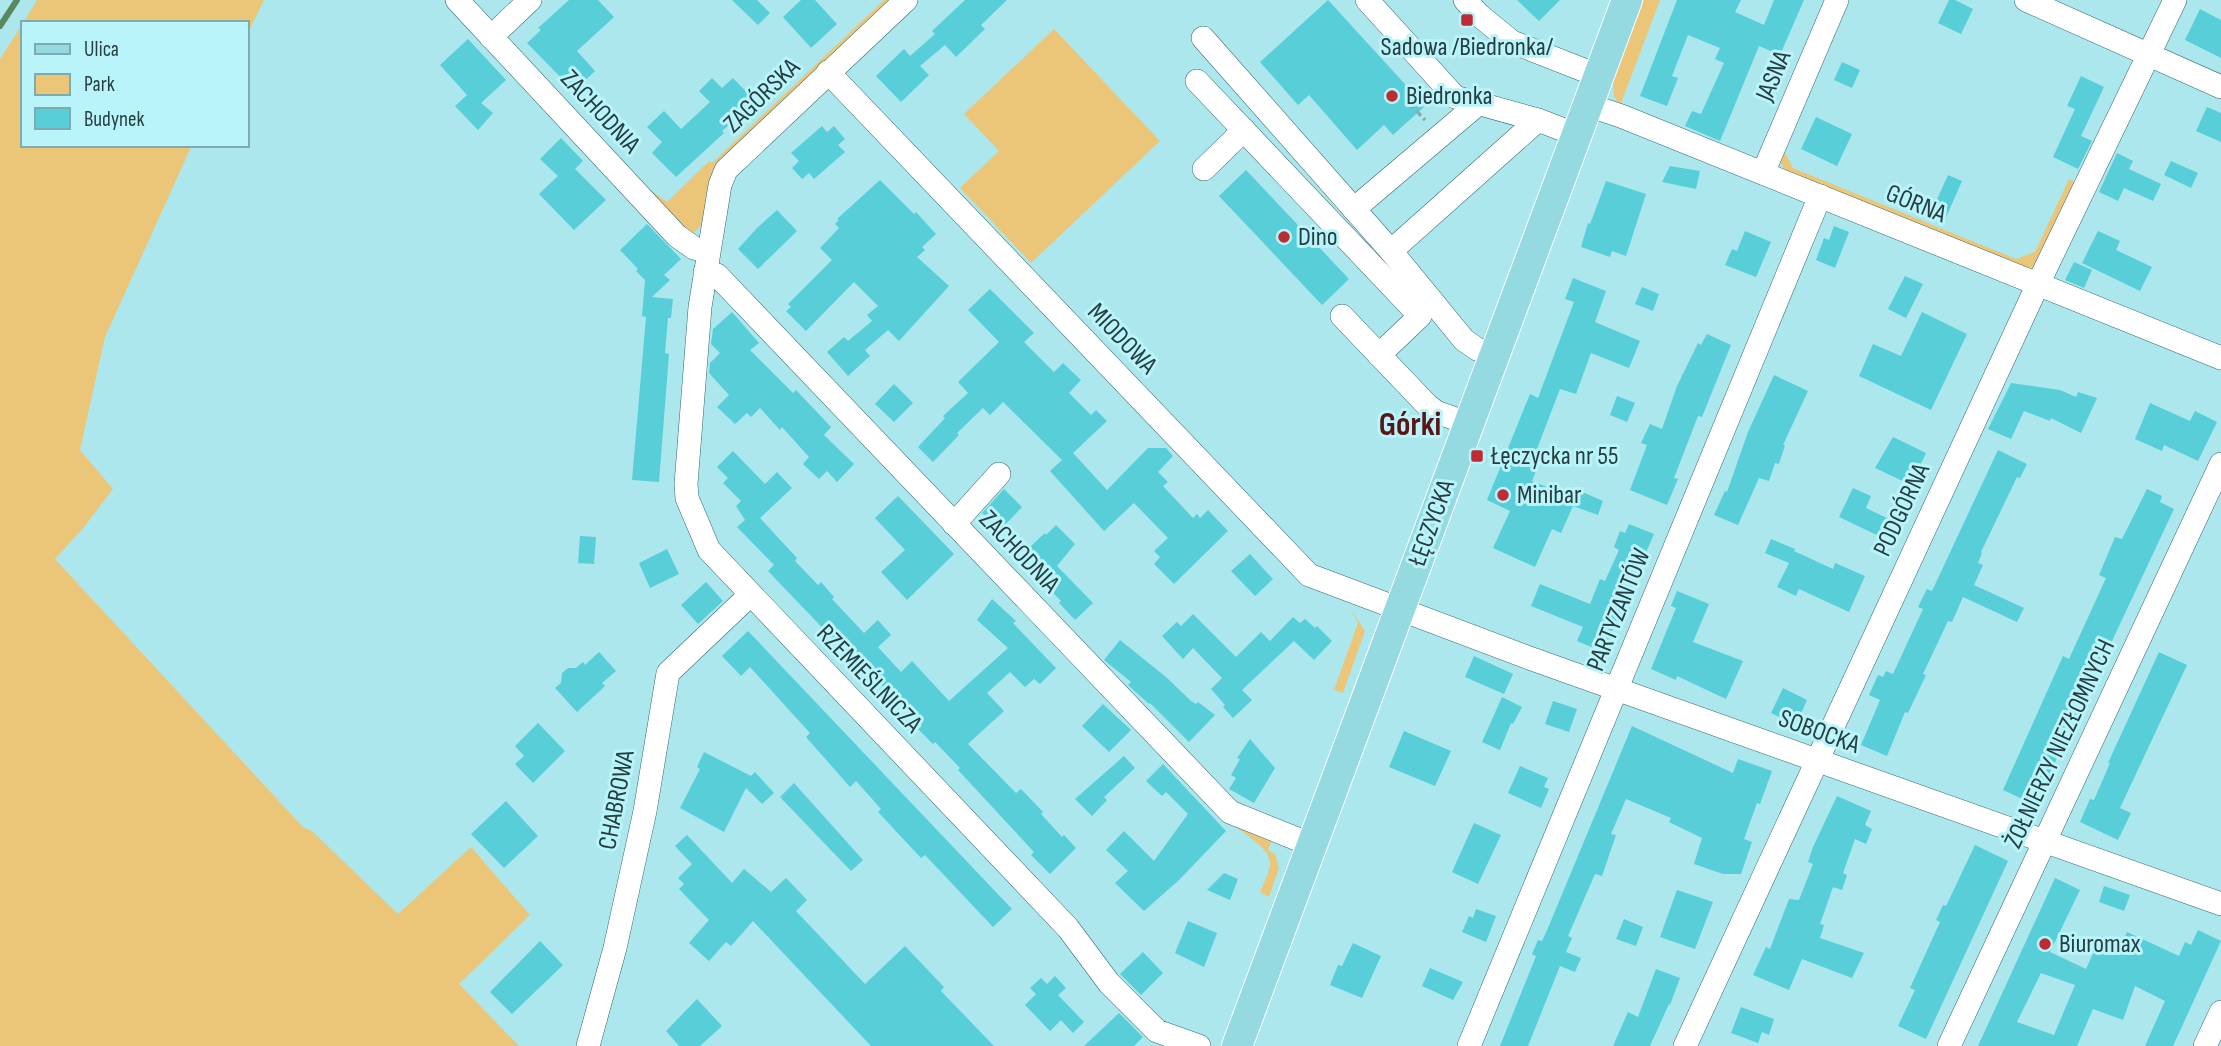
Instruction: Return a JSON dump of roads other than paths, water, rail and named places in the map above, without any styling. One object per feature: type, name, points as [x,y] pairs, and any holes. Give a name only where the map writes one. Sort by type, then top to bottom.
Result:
[{"type":"main road","name":"ŁĘCZYCKA","points":[[1237,1046],[1627,0]]},
{"type":"street","name":"ZACHODNIA","points":[[457,0],[677,236],[694,248],[716,275],[1230,812],[1312,845]]},
{"type":"street","points":[[491,37],[530,0]]},
{"type":"street","name":"ZAGÓRSKA","points":[[707,262],[720,185],[726,170],[906,0]]},
{"type":"street","points":[[1367,0],[1455,97],[1538,120],[1577,135]]},
{"type":"street","points":[[1465,0],[1512,42],[1599,76]]},
{"type":"street","name":"JASNA","points":[[1763,173],[1837,0]]},
{"type":"street","points":[[2026,0],[2221,87]]},
{"type":"street","name":"PODGÓRNA","points":[[1685,1046],[2038,284],[2175,0]]},
{"type":"street","points":[[1203,38],[1391,251],[1464,340],[1495,356]]},
{"type":"street","name":"MIODOWA","points":[[828,72],[1309,575],[1400,610]]},
{"type":"street","points":[[1197,80],[1420,316],[1379,355]]},
{"type":"street","points":[[1354,209],[1479,103]]},
{"type":"street","name":"GÓRNA","points":[[1588,105],[2221,358]]},
{"type":"street","points":[[1391,251],[1538,120]]},
{"type":"street","points":[[1204,169],[1244,130]]},
{"type":"street","name":"PARTYZANTÓW","points":[[1469,1046],[1820,196]]},
{"type":"street","name":"RZEMIEŚLNICZA","points":[[707,262],[695,370],[687,498],[709,550],[1068,928],[1110,983],[1157,1031],[1199,1046]]},
{"type":"street","points":[[1342,316],[1436,412],[1469,424]]},
{"type":"street","name":"ŻOŁNIERZY NIEZŁOMNYCH","points":[[1950,1046],[2221,464]]},
{"type":"street","points":[[954,524],[999,474]]},
{"type":"street","name":"CHABROWA","points":[[587,1046],[615,948],[643,824],[668,673],[750,595]]},
{"type":"street","name":"SOBOCKA","points":[[1400,610],[2221,904]]},
{"type":"street","points":[[2206,1046],[2221,1012]]},
{"type":"waterway","points":[[0,26],[17,0]]},
{"type":"place","name":"Sadowa /Biedronka/","points":[[1467,20]]},
{"type":"place","name":"Biedronka","points":[[1392,96]]},
{"type":"place","name":"Dino","points":[[1284,237]]},
{"type":"place","name":"Łęczycka nr 55","points":[[1477,456]]},
{"type":"place","name":"Minibar","points":[[1503,495]]},
{"type":"place","name":"Biuromax","points":[[2045,944]]},
{"type":"district","name":"Górki","points":[[1410,425]]}]
